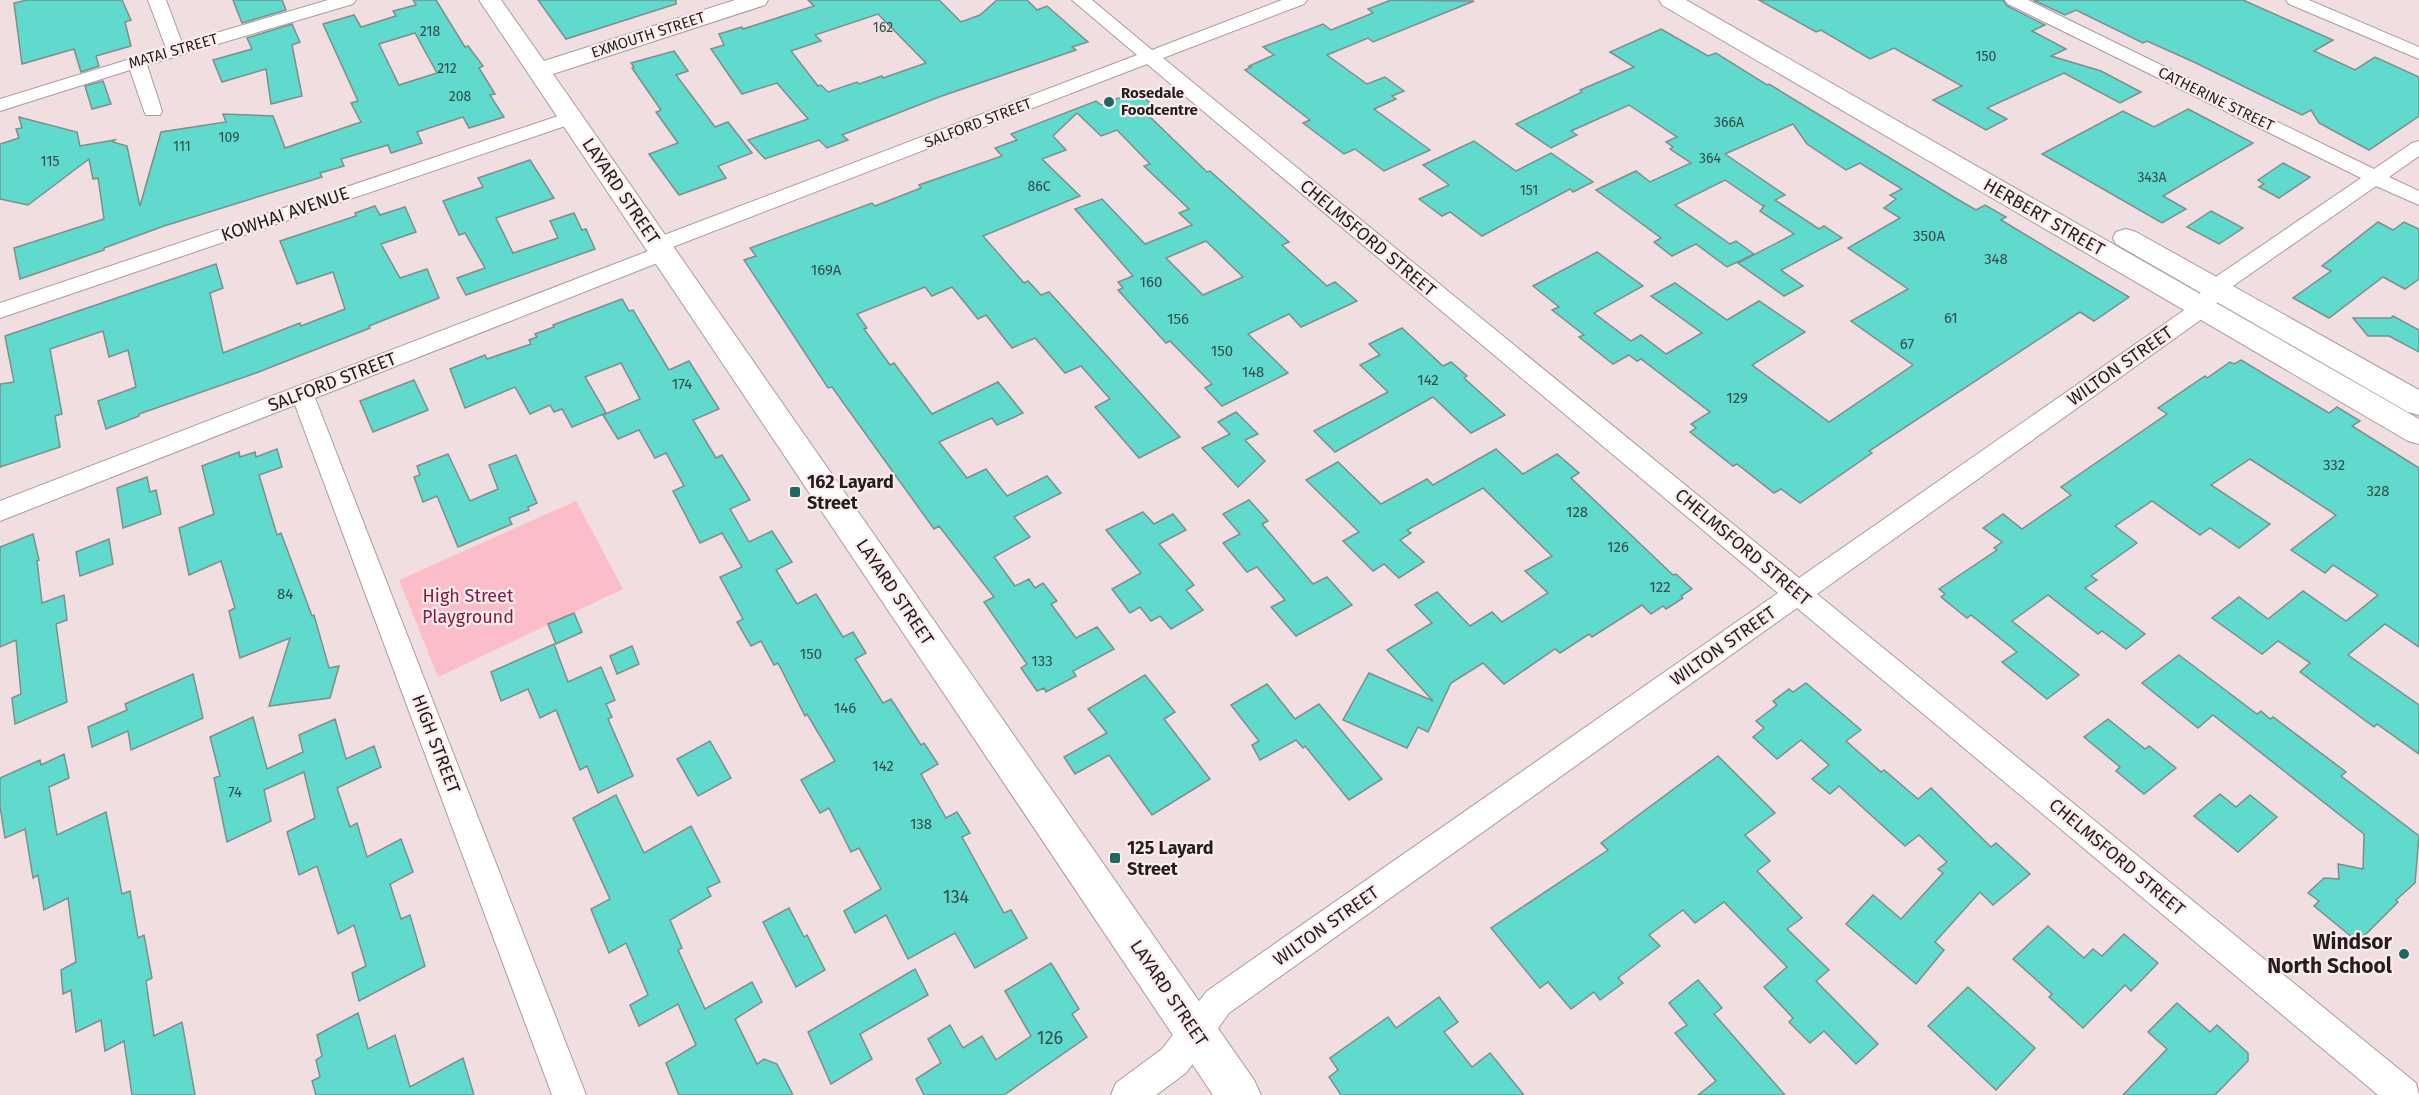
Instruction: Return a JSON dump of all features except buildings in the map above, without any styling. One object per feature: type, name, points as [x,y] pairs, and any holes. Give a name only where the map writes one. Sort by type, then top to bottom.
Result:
[{"type":"street","points":[[157,0],[176,50]]},
{"type":"street","name":"MATAI STREET","points":[[0,105],[55,86],[347,0]]},
{"type":"street","name":"LAYARD STREET","points":[[490,0],[1239,1095]]},
{"type":"street","name":"EXMOUTH STREET","points":[[538,71],[757,0]]},
{"type":"street","name":"CHELMSFORD STREET","points":[[1081,0],[2404,1095]]},
{"type":"street","name":"SALFORD STREET","points":[[0,511],[1298,0]]},
{"type":"street","name":"HERBERT STREET","points":[[1670,0],[1818,74],[2208,298],[2419,433]]},
{"type":"street","name":"HERBERT STREET","points":[[1707,0],[1818,74]]},
{"type":"street","name":"CATHERINE STREET","points":[[2014,0],[2419,199]]},
{"type":"street","points":[[2295,0],[2419,54]]},
{"type":"street","points":[[137,62],[153,111]]},
{"type":"street","name":"KOWHAI AVENUE","points":[[0,311],[570,118]]},
{"type":"street","name":"WILTON STREET","points":[[1128,1095],[1174,1061],[1218,1002],[2191,316],[2208,298],[2419,147]]},
{"type":"street","name":"HERBERT STREET","points":[[2208,298],[2419,404]]},
{"type":"street","name":"HIGH STREET","points":[[302,394],[569,1095]]},
{"type":"green space","name":"High Street Playground","points":[[576,501],[623,589],[438,677],[399,580]]},
{"type":"place","name":"Rosedale Foodcentre","points":[[1109,102]]},
{"type":"place","name":"162 Layard Street","points":[[795,492]]},
{"type":"place","name":"125 Layard Street","points":[[1115,858]]},
{"type":"place","name":"Windsor North School","points":[[2404,954]]}]
